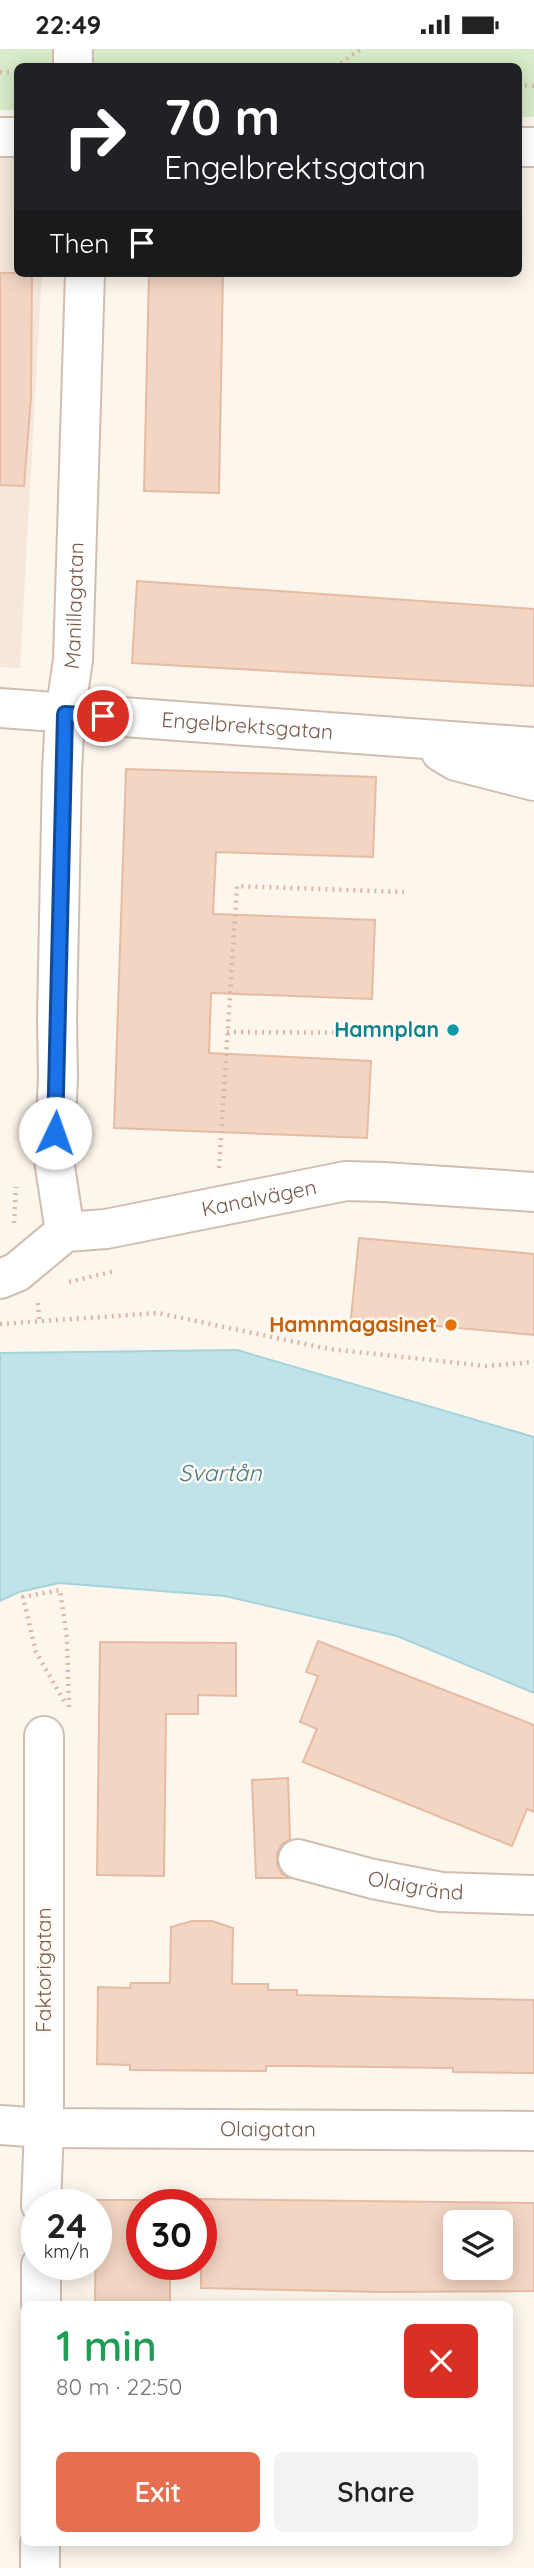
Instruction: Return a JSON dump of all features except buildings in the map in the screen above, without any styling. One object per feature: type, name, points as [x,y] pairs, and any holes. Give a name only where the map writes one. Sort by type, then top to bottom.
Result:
[{"type":"street","name":"Manillagatan","points":[[65,1232],[54,1160],[65,714],[73,660],[85,277]]},
{"type":"street","name":"Engelbrektsgatan","points":[[0,708],[534,747]]},
{"type":"street","name":"Engelbrektsgatan","points":[[412,736],[456,761],[534,781]]},
{"type":"street","name":"Kanalvägen","points":[[65,1232],[106,1229],[346,1181],[534,1192]]},
{"type":"street","points":[[0,1279],[17,1272],[65,1232]]},
{"type":"street","name":"Faktorigatan","points":[[42,2189],[57,1723]]},
{"type":"street","name":"Olaigränd","points":[[298,1859],[373,1879],[441,1892],[534,1895]]},
{"type":"street","name":"Olaigatan","points":[[0,2125],[44,2128],[534,2131]]},
{"type":"street","points":[[41,2280],[41,2301]]},
{"type":"street","points":[[40,2546],[40,2568]]},
{"type":"path","points":[[341,63],[361,49]]},
{"type":"path","points":[[217,1207],[237,886],[404,892]]},
{"type":"path","points":[[227,1032],[396,1033]]},
{"type":"path","points":[[65,1284],[118,1270]]},
{"type":"path","points":[[0,1324],[39,1319],[158,1313],[329,1349],[486,1366],[534,1362]]},
{"type":"path","points":[[60,1590],[67,1638],[57,1723],[23,1597],[60,1590]]},
{"type":"shaded area","points":[[0,158],[14,158],[14,277],[42,277],[20,668],[0,667]]},
{"type":"green space","points":[[0,49],[534,49],[534,117],[522,117],[522,63],[14,63],[14,110],[0,110]]},
{"type":"water","name":"Svartån","points":[[237,1350],[534,1437],[534,1693],[397,1636],[225,1596],[59,1583],[19,1592],[0,1601],[0,1353]]},
{"type":"place","name":"Hamnplan","points":[[453,1030]]},
{"type":"place","name":"Hamnmagasinet","points":[[451,1325]]},
{"type":"route","points":[[55,1133],[65,714],[103,716]]}]
